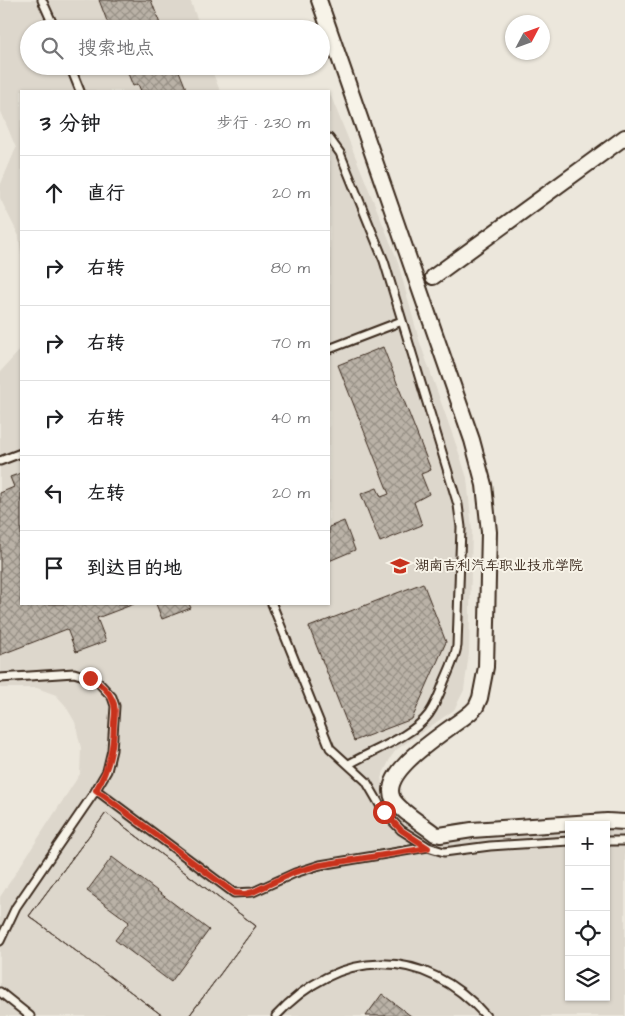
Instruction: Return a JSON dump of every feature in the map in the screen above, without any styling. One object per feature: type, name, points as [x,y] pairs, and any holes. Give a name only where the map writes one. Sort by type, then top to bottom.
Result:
[{"type":"street","points":[[319,0],[326,20]]},
{"type":"street","points":[[330,32],[472,440],[484,485],[490,532],[486,667],[480,698],[476,707],[466,717],[412,756],[404,764],[395,778],[392,797],[397,804],[435,834],[472,830],[625,822]]},
{"type":"street","points":[[433,277],[625,137]]},
{"type":"lane","points":[[42,0],[52,20]]},
{"type":"lane","points":[[74,75],[80,90]]},
{"type":"lane","points":[[330,139],[340,152],[377,241],[460,516],[457,646],[455,657],[436,700],[430,713],[410,732],[348,764]]},
{"type":"lane","points":[[330,349],[402,321]]},
{"type":"lane","points":[[0,461],[20,453]]},
{"type":"lane","points":[[272,605],[330,748],[366,781],[384,812],[410,838],[428,848],[444,852],[490,846],[565,841]]},
{"type":"lane","points":[[0,678],[74,673],[90,678],[106,690],[112,697],[115,706],[113,743],[107,770],[96,790],[16,907],[0,940]]},
{"type":"lane","points":[[96,790],[234,893],[245,894],[253,892],[295,872],[320,865],[428,848]]},
{"type":"lane","points":[[610,841],[625,841]]},
{"type":"lane","points":[[276,1016],[295,996],[320,980],[349,968],[380,963],[412,968],[433,975],[460,990],[486,1016]]},
{"type":"lane","points":[[0,992],[30,1016]]},
{"type":"shaded area","points":[[0,0],[190,0],[198,20],[20,20],[20,75],[214,75],[220,90],[20,90],[20,245],[19,236],[0,198],[0,186],[16,148],[0,109]]},
{"type":"shaded area","name":"湖南吉利汽车职业技术学院","points":[[330,94],[397,259],[419,340],[467,478],[472,529],[469,653],[464,690],[454,710],[396,750],[381,778],[384,790],[388,800],[433,839],[449,841],[467,836],[565,830],[565,1001],[610,1001],[610,828],[625,828],[625,1016],[0,1016],[0,897],[80,774],[81,748],[75,722],[65,705],[56,695],[37,688],[0,688],[0,372],[20,350],[20,605],[330,605]]},
{"type":"building","points":[[99,0],[151,0],[159,20],[107,20]]},
{"type":"building","points":[[129,75],[181,75],[187,90],[141,90],[138,84],[133,86]]},
{"type":"building","points":[[383,347],[431,470],[421,474],[429,494],[414,502],[422,525],[380,542],[361,494],[377,488],[381,497],[389,494],[338,365]]},
{"type":"building","points":[[20,473],[20,605],[131,605],[97,618],[106,641],[76,652],[67,629],[0,655],[0,493],[14,487],[10,477]]},
{"type":"building","points":[[344,521],[355,550],[330,561],[330,527]]},
{"type":"building","points":[[423,583],[446,642],[412,719],[354,741],[309,627]]},
{"type":"building","points":[[156,605],[190,605],[191,608],[162,619]]},
{"type":"building","points":[[106,813],[256,926],[189,1016],[163,1016],[29,916]],"holes":[[[112,857],[209,930],[171,982],[115,940],[129,922],[87,891]]]},
{"type":"building","points":[[106,813],[256,926],[189,1016],[163,1016],[29,916]]},
{"type":"building","points":[[382,994],[411,1016],[366,1016]]},
{"type":"place","name":"湖南吉利汽车职业技术学院","points":[[400,566]]},
{"type":"route","points":[[90,678],[106,690],[112,697],[115,706],[111,756],[107,770],[96,790],[234,893],[245,894],[253,892],[295,872],[332,862],[428,848],[410,838],[384,812]]}]
